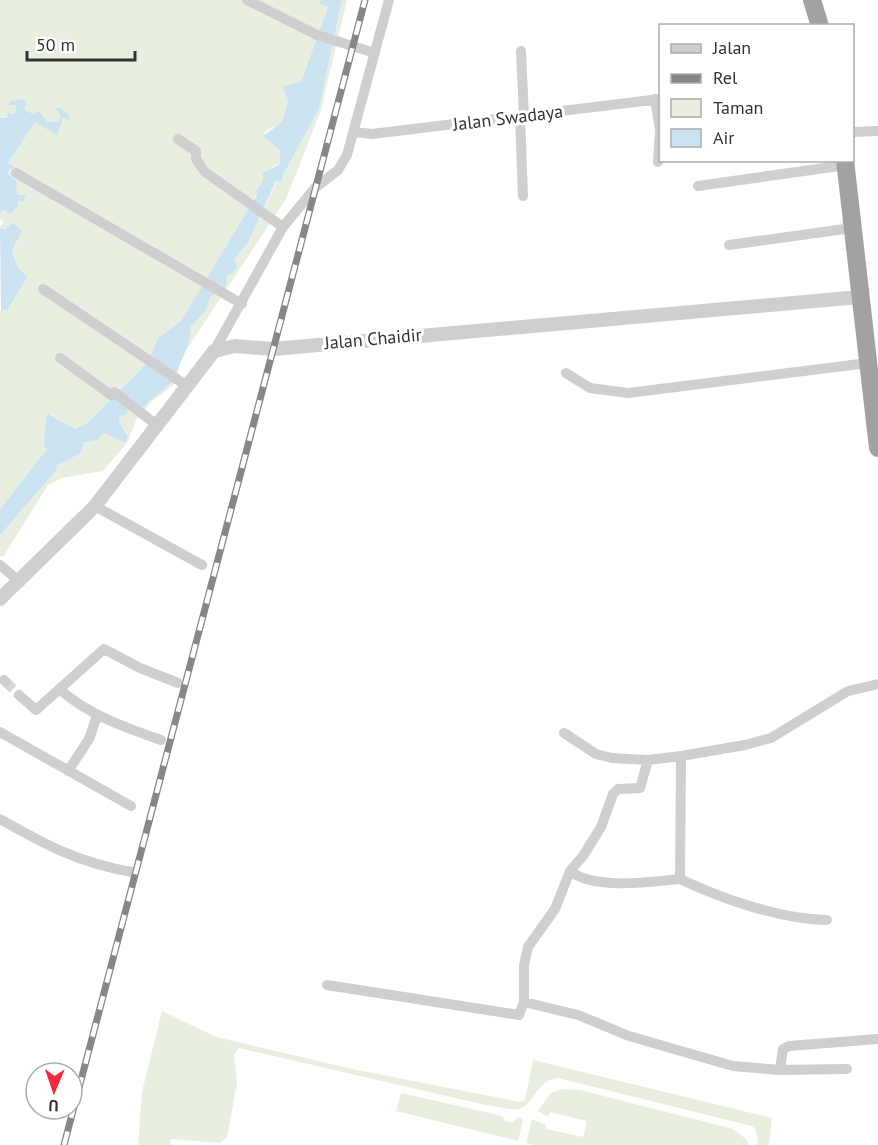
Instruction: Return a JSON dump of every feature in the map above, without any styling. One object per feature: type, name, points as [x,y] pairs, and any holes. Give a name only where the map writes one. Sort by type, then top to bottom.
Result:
[{"type":"highway","points":[[812,0],[819,24]]},
{"type":"highway","points":[[846,163],[878,448]]},
{"type":"street","points":[[247,0],[317,35],[375,53]]},
{"type":"street","points":[[0,599],[20,582],[95,506],[158,426],[183,383],[214,351],[283,227],[315,188],[339,170],[354,132],[389,0]]},
{"type":"street","points":[[521,51],[523,196]]},
{"type":"street","points":[[658,99],[659,114]]},
{"type":"street","name":"Jalan Swadaya","points":[[354,132],[372,134],[658,99]]},
{"type":"street","points":[[854,132],[878,132]]},
{"type":"street","points":[[178,139],[196,151],[196,159],[205,172],[283,227]]},
{"type":"street","points":[[658,162],[659,146]]},
{"type":"street","points":[[698,186],[846,163]]},
{"type":"street","points":[[16,173],[242,304]]},
{"type":"street","points":[[729,244],[852,228]]},
{"type":"street","points":[[43,289],[183,383]]},
{"type":"street","name":"Jalan Chaidir","points":[[214,351],[235,346],[273,349],[860,297]]},
{"type":"street","points":[[60,358],[111,395],[114,392],[158,426]]},
{"type":"street","points":[[566,372],[590,388],[628,393],[868,363]]},
{"type":"street","points":[[95,506],[202,565]]},
{"type":"street","points":[[0,565],[20,582]]},
{"type":"street","points":[[19,695],[36,710],[104,649],[140,668],[178,683]]},
{"type":"street","points":[[564,733],[596,754],[628,760],[681,756],[771,738],[848,691],[878,684]]},
{"type":"street","points":[[59,689],[78,705],[97,716],[161,740]]},
{"type":"street","points":[[68,771],[89,739],[97,716]]},
{"type":"street","points":[[0,732],[131,806]]},
{"type":"street","points":[[680,879],[681,756]]},
{"type":"street","points":[[327,985],[515,1016],[521,1013],[524,1002],[524,965],[528,946],[555,909],[570,871],[583,856],[601,827],[615,791],[640,788],[648,760]]},
{"type":"street","points":[[0,819],[66,855],[99,866],[132,872]]},
{"type":"street","points":[[570,871],[579,878],[595,881],[645,883],[680,879],[743,903],[808,920],[827,920]]},
{"type":"street","points":[[524,1002],[578,1015],[629,1036],[723,1064],[780,1070],[847,1069]]},
{"type":"street","points":[[780,1070],[783,1049],[789,1046],[878,1039]]},
{"type":"green space","points":[[0,0],[321,0],[321,4],[328,7],[301,82],[286,91],[288,101],[282,123],[266,131],[263,136],[280,151],[280,164],[273,166],[263,181],[239,229],[181,322],[158,338],[147,363],[87,423],[75,429],[50,414],[47,449],[0,509],[0,311],[8,309],[18,268],[12,251],[18,241],[5,228],[1,230],[0,226],[4,223],[0,219],[0,212],[18,201],[21,196],[17,195],[15,178],[8,175],[9,170],[14,167],[8,163],[35,121],[45,126],[59,126],[64,118],[69,119],[60,114],[59,122],[47,122],[23,110],[20,101],[13,100],[16,110],[13,114],[0,118]]},
{"type":"green space","points":[[342,0],[347,0],[321,110],[286,199],[185,351],[189,343],[191,326],[205,312],[211,296],[225,279],[234,259],[248,243],[277,181],[282,182],[283,175],[319,109]]},
{"type":"green space","points":[[180,364],[176,383],[151,402],[136,420],[127,443],[103,471],[62,478],[48,485],[3,557],[0,556],[0,535],[56,471],[57,465],[80,454],[84,442],[98,440],[103,433],[128,437],[119,422],[120,416],[128,410],[143,407],[172,382]]},
{"type":"green space","points":[[162,1011],[216,1037],[357,1070],[520,1102],[525,1100],[533,1060],[772,1118],[769,1145],[758,1145],[756,1130],[752,1126],[558,1078],[544,1083],[528,1104],[512,1109],[490,1106],[239,1048],[234,1054],[237,1083],[227,1137],[220,1143],[171,1139],[170,1145],[138,1145],[142,1092]]},
{"type":"green space","points":[[562,1089],[580,1090],[733,1129],[747,1140],[749,1145],[535,1145],[526,1143],[532,1119],[546,1125],[546,1129],[583,1137],[587,1121],[550,1112],[548,1117],[538,1111],[551,1093]]},
{"type":"green space","points":[[401,1093],[502,1116],[505,1121],[512,1122],[519,1117],[523,1120],[518,1141],[396,1111]]},
{"type":"water","points":[[321,0],[342,0],[319,109],[283,175],[282,182],[276,181],[248,243],[234,259],[237,266],[233,273],[228,274],[225,288],[211,296],[205,312],[191,326],[189,343],[172,382],[143,407],[128,410],[126,415],[120,416],[119,422],[128,437],[125,442],[103,433],[98,440],[84,442],[80,454],[57,465],[56,471],[0,535],[0,509],[47,449],[44,445],[46,417],[49,414],[75,429],[87,423],[147,363],[158,338],[181,321],[257,195],[256,191],[263,181],[263,173],[280,164],[280,151],[263,136],[282,122],[288,101],[283,86],[301,82],[328,7],[320,4]]},
{"type":"water","points":[[22,99],[27,102],[24,110],[33,114],[39,111],[47,122],[59,122],[60,114],[56,110],[58,107],[68,113],[70,120],[63,118],[57,135],[35,122],[8,163],[15,167],[9,170],[8,174],[16,180],[17,195],[26,195],[24,201],[18,201],[18,206],[10,214],[4,210],[0,212],[0,118],[7,117],[8,113],[13,114],[16,110],[15,105],[8,105],[10,101]]},
{"type":"water","points":[[13,223],[22,231],[12,251],[18,268],[27,277],[8,309],[1,311],[0,228],[5,229]]},
{"type":"tunnel","points":[[6,682],[19,695]]},
{"type":"railway","points":[[64,1145],[365,0]]}]
